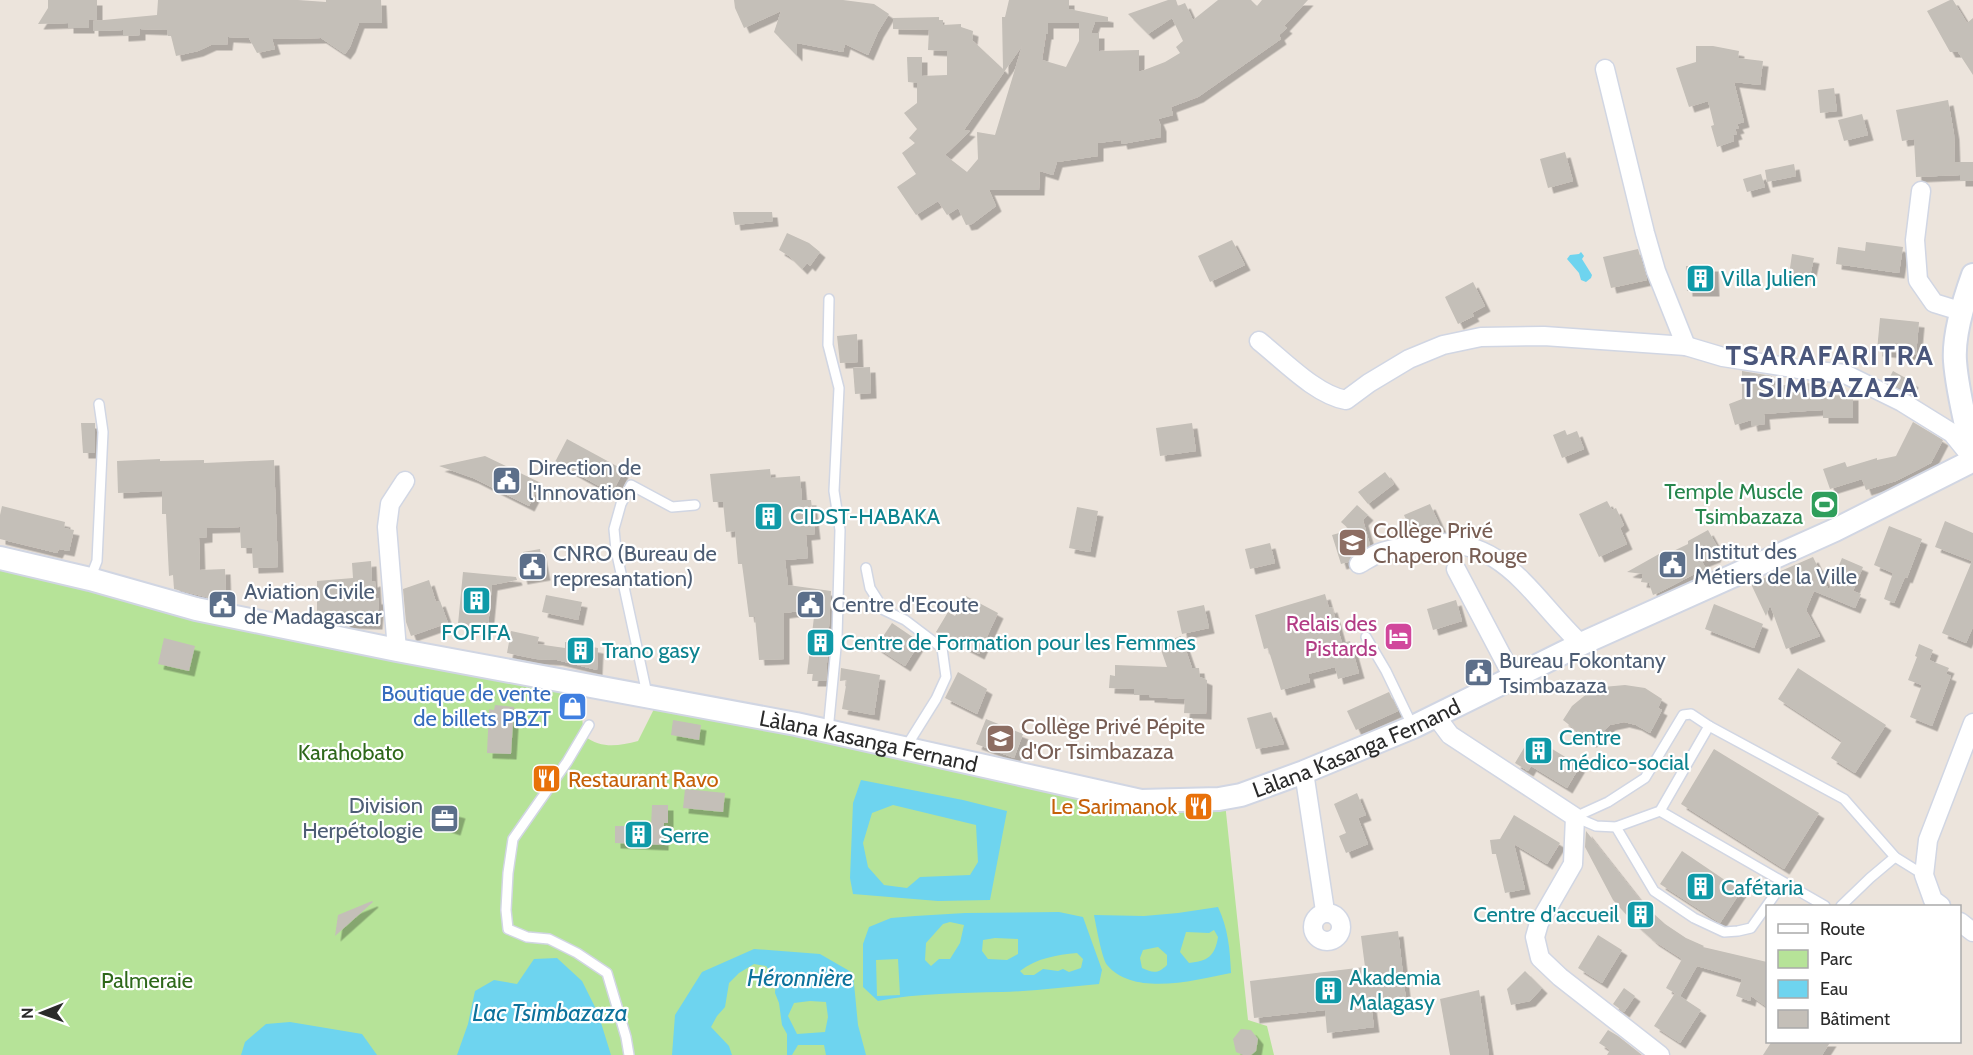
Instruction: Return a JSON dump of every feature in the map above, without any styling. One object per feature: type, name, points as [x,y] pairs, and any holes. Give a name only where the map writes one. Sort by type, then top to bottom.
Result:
[{"type":"street","points":[[1605,69],[1648,242],[1663,290],[1686,346]]},
{"type":"street","points":[[1921,191],[1915,240],[1918,280],[1934,303],[1960,311]]},
{"type":"street","points":[[1971,459],[1954,360],[1960,311],[1973,275]]},
{"type":"street","points":[[1259,341],[1308,381],[1335,398],[1346,400],[1409,359],[1443,345],[1481,337],[1544,336],[1686,346],[1723,357],[1845,374],[1902,402],[1952,433],[1971,459]]},
{"type":"street","name":"Làlana Kasanga Fernand","points":[[0,558],[90,579],[196,609],[397,650],[828,731],[1141,801],[1219,799],[1241,795],[1304,772],[1413,727],[1581,644],[1835,530],[1971,459]]},
{"type":"street","points":[[397,650],[387,526],[390,504],[405,481]]},
{"type":"street","points":[[1359,564],[1381,552],[1436,543],[1465,545],[1482,550],[1506,566],[1581,644]]},
{"type":"street","points":[[1456,569],[1513,677]]},
{"type":"street","points":[[1435,715],[1450,735],[1575,817],[1573,864],[1539,923],[1535,937],[1540,958],[1560,977],[1660,1055]]},
{"type":"street","points":[[1940,905],[1933,900],[1924,875],[1928,840],[1973,723]]},
{"type":"street","points":[[1304,772],[1325,911]]},
{"type":"lane","points":[[828,731],[837,638],[840,530],[834,491],[839,388],[828,345],[829,298]]},
{"type":"lane","points":[[90,579],[97,561],[103,432],[99,404]]},
{"type":"lane","points":[[648,697],[620,568],[614,529],[621,504],[631,485],[672,507],[695,505]]},
{"type":"lane","points":[[866,568],[870,588],[884,610],[905,620],[942,648],[946,677],[936,699],[906,747]]},
{"type":"lane","points":[[1366,637],[1386,670],[1413,727]]},
{"type":"lane","points":[[1575,817],[1608,802],[1645,778],[1683,715],[1691,714],[1844,799],[1895,857],[1924,875]]},
{"type":"lane","points":[[589,725],[567,762],[513,839],[508,873],[506,910],[508,929],[527,937],[549,939],[577,953],[607,973],[629,1055]]},
{"type":"lane","points":[[1575,817],[1596,826],[1616,827],[1660,811],[1709,726]]},
{"type":"lane","points":[[1660,811],[1823,905]]},
{"type":"lane","points":[[1616,827],[1654,891],[1694,918],[1724,932],[1738,931],[1751,928],[1766,907]]},
{"type":"lane","points":[[1842,905],[1895,857]]},
{"type":"lane","points":[[1767,905],[1783,883]]},
{"type":"green space","points":[[0,569],[579,689],[584,736],[604,745],[638,741],[655,707],[857,745],[1225,803],[1248,1020],[1267,1026],[1274,1055],[0,1055]]},
{"type":"water","points":[[1581,252],[1584,256],[1582,259],[1592,275],[1586,282],[1581,280],[1579,273],[1567,259],[1570,255]]},
{"type":"water","points":[[861,780],[1007,811],[990,900],[938,901],[853,894],[850,878],[853,803]],"holes":[[[893,805],[976,825],[978,862],[970,875],[920,877],[907,888],[884,885],[868,867],[863,843],[872,813]]]},
{"type":"water","points":[[1218,907],[1228,939],[1231,973],[1184,982],[1149,983],[1133,981],[1119,975],[1107,965],[1094,915],[1144,916]],"holes":[[[1214,930],[1218,937],[1213,953],[1206,959],[1189,963],[1180,952],[1186,932],[1209,933]],[[1158,947],[1167,955],[1167,965],[1155,972],[1142,968],[1140,958],[1143,950]]]},
{"type":"water","points":[[1059,912],[1083,917],[1102,970],[1099,984],[1027,991],[924,995],[878,1001],[863,987],[863,944],[869,927],[891,918],[965,913]],"holes":[[[950,922],[964,925],[960,943],[950,959],[939,959],[931,966],[925,960],[926,943],[943,924]],[[1018,939],[1018,954],[1007,960],[988,959],[982,951],[983,940]],[[1077,953],[1083,959],[1081,968],[1069,972],[1063,969],[1058,971],[1043,969],[1034,975],[1024,975],[1020,971],[1040,960]],[[898,959],[900,995],[877,996],[876,960]]]},
{"type":"water","name":"Héronnière","points":[[754,949],[820,954],[853,973],[858,1025],[866,1055],[826,1055],[824,1045],[798,1045],[792,1055],[787,1055],[787,1034],[782,1025],[775,993],[776,979],[766,966],[754,964],[739,973],[729,983],[725,1007],[711,1027],[729,1046],[732,1055],[672,1055],[675,1015],[702,972]],"holes":[[[826,1002],[828,1017],[825,1032],[797,1034],[788,1016],[794,1003]]]},
{"type":"water","name":"Lac Tsimbazaza","points":[[557,958],[582,981],[598,1013],[611,1055],[457,1055],[468,1024],[475,991],[494,980],[517,984],[534,959]]},
{"type":"water","points":[[290,1022],[362,1034],[377,1055],[241,1055],[245,1042],[266,1024]]},
{"type":"building","points":[[48,0],[97,0],[97,20],[89,20],[89,28],[68,28],[68,23],[38,24],[48,8]]},
{"type":"building","points":[[158,0],[326,2],[326,0],[381,0],[382,23],[359,23],[345,54],[321,38],[272,39],[275,49],[257,53],[249,38],[228,37],[227,45],[211,45],[198,51],[176,56],[171,36],[168,36],[167,30],[140,29],[140,35],[123,36],[123,30],[93,31],[93,21],[157,15]]},
{"type":"building","points":[[734,0],[843,0],[874,4],[889,14],[868,55],[845,44],[843,52],[797,43],[797,56],[774,32],[781,11],[744,28]]},
{"type":"building","points":[[1009,0],[1069,0],[1069,9],[1108,17],[1108,22],[1095,22],[1091,33],[1099,33],[1099,51],[1139,50],[1139,72],[1165,62],[1180,53],[1176,47],[1183,41],[1172,18],[1148,34],[1128,14],[1168,0],[1176,0],[1178,6],[1185,3],[1193,20],[1218,0],[1251,0],[1257,6],[1262,0],[1308,0],[1284,26],[1287,28],[1279,35],[1281,39],[1198,97],[1171,107],[1173,115],[1158,119],[1161,126],[1161,137],[1122,144],[1121,140],[1098,143],[1098,156],[1057,162],[1053,175],[1040,171],[1039,190],[989,190],[996,206],[972,224],[966,225],[958,208],[947,215],[938,201],[916,215],[897,187],[916,174],[902,153],[915,143],[909,138],[917,129],[904,113],[917,103],[917,83],[908,82],[907,57],[922,57],[922,76],[947,75],[947,51],[928,50],[929,30],[893,29],[893,18],[939,17],[939,20],[943,20],[943,25],[961,24],[961,27],[973,31],[972,40],[1003,69],[1002,17],[1005,17]],"holes":[[[1048,23],[1079,23],[1079,41],[1066,67],[1042,60]],[[1022,46],[995,135],[977,132],[978,159],[967,172],[945,155],[970,131],[964,130]]]},
{"type":"building","points":[[1953,0],[1967,23],[1973,18],[1973,75],[1958,52],[1950,52],[1927,11]]},
{"type":"building","points":[[1696,46],[1713,46],[1739,51],[1738,58],[1763,61],[1760,85],[1734,82],[1744,122],[1737,124],[1739,128],[1735,129],[1737,134],[1733,135],[1734,141],[1717,147],[1711,126],[1714,125],[1708,101],[1689,107],[1676,68],[1696,62]]},
{"type":"building","points":[[1834,88],[1837,111],[1820,113],[1818,90]]},
{"type":"building","points":[[1948,100],[1954,134],[1955,162],[1973,162],[1973,181],[1960,181],[1960,175],[1916,177],[1914,139],[1902,141],[1896,110]]},
{"type":"building","points":[[1862,114],[1868,135],[1844,141],[1838,120]]},
{"type":"building","points":[[1565,152],[1573,181],[1548,188],[1540,159]]},
{"type":"building","points":[[1794,164],[1796,176],[1767,182],[1765,170]]},
{"type":"building","points":[[1761,174],[1765,187],[1747,192],[1743,179]]},
{"type":"building","points":[[733,212],[772,212],[773,221],[735,225]]},
{"type":"building","points":[[787,233],[809,243],[820,252],[810,266],[807,263],[802,269],[779,250]]},
{"type":"building","points":[[1232,240],[1245,265],[1210,282],[1198,256]]},
{"type":"building","points":[[1866,242],[1903,247],[1899,273],[1836,264],[1838,247],[1865,251]]},
{"type":"building","points":[[1638,249],[1647,280],[1611,288],[1603,257]]},
{"type":"building","points":[[1792,254],[1814,258],[1810,276],[1803,275],[1803,278],[1789,275]]},
{"type":"building","name":"Villa Julien","points":[[1686,266],[1713,266],[1714,291],[1687,291]]},
{"type":"building","points":[[1473,282],[1485,306],[1472,313],[1474,316],[1458,324],[1445,297]]},
{"type":"building","points":[[1880,318],[1919,322],[1916,355],[1877,351]]},
{"type":"building","points":[[857,334],[858,362],[840,363],[837,336]]},
{"type":"building","points":[[870,367],[871,393],[855,394],[853,368]]},
{"type":"building","points":[[1742,371],[1772,376],[1772,386],[1812,383],[1813,396],[1853,395],[1853,418],[1823,418],[1823,410],[1764,414],[1765,424],[1752,426],[1751,420],[1735,425],[1729,404],[1742,399]]},
{"type":"building","points":[[1893,371],[1913,382],[1908,392],[1887,382]]},
{"type":"building","points":[[1913,422],[1943,440],[1931,463],[1896,481],[1866,490],[1862,479],[1830,489],[1823,469],[1845,462],[1847,467],[1877,458],[1877,460],[1896,456]]},
{"type":"building","points":[[81,423],[95,423],[95,453],[83,453]]},
{"type":"building","points":[[1192,423],[1196,451],[1160,456],[1156,428]]},
{"type":"building","points":[[1565,430],[1567,435],[1577,431],[1584,449],[1562,458],[1553,435]]},
{"type":"building","points":[[567,439],[624,470],[612,493],[555,462]]},
{"type":"building","name":"Direction de l'Innovation","points":[[485,456],[541,483],[529,506],[473,478],[439,466]]},
{"type":"building","points":[[160,459],[160,461],[204,460],[204,463],[274,460],[278,567],[253,568],[252,548],[241,548],[240,527],[207,528],[207,537],[199,538],[200,570],[225,569],[226,598],[210,598],[174,589],[173,575],[169,576],[166,514],[162,514],[162,491],[118,493],[117,461]]},
{"type":"building","points":[[770,469],[771,478],[800,476],[802,500],[811,500],[815,534],[806,535],[808,558],[785,560],[788,585],[831,591],[826,681],[812,681],[813,674],[807,674],[815,609],[784,613],[784,659],[759,660],[755,617],[749,617],[742,564],[738,564],[735,531],[726,532],[723,502],[713,502],[710,474]]},
{"type":"building","name":"Collège Privé Chaperon Rouge","points":[[1385,472],[1394,484],[1368,504],[1358,492]]},
{"type":"building","points":[[1607,501],[1612,510],[1616,508],[1624,525],[1620,528],[1627,544],[1599,557],[1579,514]]},
{"type":"building","points":[[1430,504],[1441,528],[1430,533],[1413,535],[1404,515]]},
{"type":"building","name":"Collège Privé Chaperon Rouge","points":[[1357,505],[1368,515],[1363,520],[1370,545],[1353,554],[1348,562],[1341,564],[1332,535],[1350,530],[1341,522]]},
{"type":"building","points":[[2,506],[65,522],[64,528],[74,530],[69,551],[59,549],[57,553],[0,539]]},
{"type":"building","points":[[1077,507],[1098,511],[1090,552],[1069,548]]},
{"type":"building","points":[[1945,521],[1973,533],[1973,627],[1966,643],[1942,633],[1972,561],[1935,547]]},
{"type":"building","points":[[1889,526],[1922,539],[1907,578],[1905,577],[1894,603],[1884,599],[1893,573],[1874,565]]},
{"type":"building","name":"Institut des Métiers de la Ville","points":[[1708,530],[1718,548],[1715,557],[1702,562],[1706,568],[1662,591],[1653,595],[1649,583],[1641,582],[1643,574],[1627,572],[1659,554],[1661,557],[1688,544],[1688,541]]},
{"type":"building","points":[[1270,543],[1275,563],[1250,569],[1245,549]]},
{"type":"building","points":[[540,549],[545,575],[522,579],[519,565],[525,564],[523,552]]},
{"type":"building","points":[[1813,557],[1829,590],[1842,558],[1863,567],[1853,591],[1861,594],[1855,608],[1814,591],[1806,610],[1820,636],[1786,649],[1770,605],[1766,616],[1751,584]]},
{"type":"building","points":[[371,561],[372,582],[375,581],[376,599],[379,598],[377,624],[344,623],[344,619],[317,618],[317,581],[353,578],[352,563]]},
{"type":"building","name":"FOFIFA","points":[[463,572],[516,577],[517,580],[492,585],[488,627],[458,624]]},
{"type":"building","points":[[429,580],[436,602],[440,601],[448,623],[411,636],[406,622],[403,589]]},
{"type":"building","points":[[1325,594],[1329,608],[1332,607],[1342,643],[1350,641],[1359,673],[1338,679],[1335,667],[1308,674],[1310,682],[1281,690],[1268,648],[1264,649],[1255,615]]},
{"type":"building","points":[[546,595],[582,602],[578,620],[542,612]]},
{"type":"building","points":[[966,596],[998,613],[979,654],[936,632],[948,612],[955,616]]},
{"type":"building","points":[[1456,600],[1462,621],[1433,630],[1427,609]]},
{"type":"building","points":[[1714,604],[1763,624],[1754,648],[1705,629]]},
{"type":"building","points":[[1204,605],[1209,628],[1182,634],[1177,611]]},
{"type":"building","points":[[892,623],[920,642],[905,666],[876,647]]},
{"type":"building","points":[[511,631],[539,637],[537,644],[565,648],[565,642],[598,648],[597,670],[557,660],[536,659],[507,653]]},
{"type":"building","points":[[1181,636],[1192,668],[1199,668],[1200,677],[1207,680],[1206,714],[1184,713],[1185,699],[1134,695],[1134,689],[1109,688],[1110,675],[1115,676],[1115,665],[1167,667],[1159,644]]},
{"type":"building","points":[[164,638],[195,646],[189,671],[158,664]]},
{"type":"building","points":[[1919,644],[1933,650],[1929,660],[1949,668],[1946,674],[1951,676],[1932,726],[1910,717],[1922,685],[1908,680],[1917,657],[1915,656]]},
{"type":"building","points":[[841,668],[880,675],[874,715],[842,709],[847,680],[840,681]]},
{"type":"building","points":[[1798,668],[1886,725],[1855,773],[1831,758],[1842,741],[1778,699]]},
{"type":"building","points":[[958,672],[987,689],[977,714],[945,698]]},
{"type":"building","points":[[1625,685],[1645,688],[1662,699],[1658,708],[1662,710],[1650,733],[1636,725],[1624,722],[1610,725],[1591,742],[1563,720],[1572,706],[1589,692],[1603,687]]},
{"type":"building","points":[[1389,692],[1398,711],[1356,730],[1347,711]]},
{"type":"building","points":[[495,705],[514,707],[511,754],[487,753],[489,709],[494,710]]},
{"type":"building","points":[[1271,712],[1284,744],[1256,749],[1247,718]]},
{"type":"building","name":"Collège Privé Pépite d'Or Tsimbazaza","points":[[986,719],[1023,734],[1014,758],[976,744]]},
{"type":"building","points":[[673,720],[701,725],[699,740],[671,735]]},
{"type":"building","name":"Centre médico-social","points":[[1531,736],[1580,766],[1567,788],[1531,766],[1528,771],[1515,763]]},
{"type":"building","points":[[1714,749],[1819,813],[1784,869],[1681,804]]},
{"type":"building","points":[[685,789],[725,793],[723,812],[683,808]]},
{"type":"building","points":[[1357,793],[1366,815],[1358,818],[1368,844],[1346,853],[1339,836],[1346,833],[1334,804]]},
{"type":"building","name":"Serre","points":[[652,805],[668,805],[668,823],[664,823],[663,845],[615,843],[615,826],[651,826]]},
{"type":"building","name":"Division Herpétologie","points":[[434,806],[460,813],[455,830],[429,822]]},
{"type":"building","points":[[1514,815],[1560,843],[1547,864],[1514,844],[1525,889],[1505,893],[1496,854],[1492,854],[1490,840],[1500,839]]},
{"type":"building","name":"Centre d'accueil","points":[[1586,831],[1645,906],[1665,924],[1686,938],[1703,947],[1766,962],[1766,1006],[1751,996],[1750,1001],[1736,996],[1742,979],[1697,966],[1680,996],[1666,988],[1682,959],[1654,941],[1613,900],[1585,847]]},
{"type":"building","name":"Cafétaria","points":[[1682,851],[1741,891],[1720,923],[1660,884]]},
{"type":"building","points":[[373,902],[335,936],[338,915]]},
{"type":"building","name":"Akademia Malagasy","points":[[1398,931],[1406,1000],[1371,1004],[1374,1027],[1327,1033],[1325,1010],[1254,1018],[1250,981],[1365,967],[1361,936]]},
{"type":"building","points":[[1598,935],[1622,950],[1602,983],[1578,968]]},
{"type":"building","points":[[1525,971],[1542,988],[1530,1001],[1511,1005],[1507,989]]},
{"type":"building","points":[[1624,988],[1635,996],[1624,1012],[1613,1004]]},
{"type":"building","points":[[1479,990],[1489,1055],[1450,1055],[1440,999]]},
{"type":"building","points":[[1675,993],[1701,1010],[1680,1043],[1654,1026]]},
{"type":"building","points":[[1241,1029],[1251,1030],[1258,1039],[1256,1051],[1251,1055],[1236,1052],[1233,1039]]},
{"type":"building","points":[[1608,1030],[1642,1055],[1607,1055],[1610,1050],[1599,1043]]},
{"type":"building","points":[[1771,1043],[1830,1043],[1822,1055],[1763,1055]]},
{"type":"place","name":"Villa Julien","points":[[1700,278]]},
{"type":"place","name":"Direction de l'Innovation","points":[[507,480]]},
{"type":"place","name":"Temple Muscle Tsimbazaza","points":[[1824,504]]},
{"type":"place","name":"CIDST-HABAKA","points":[[769,516]]},
{"type":"place","name":"Collège Privé Chaperon Rouge","points":[[1352,543]]},
{"type":"place","name":"Institut des Métiers de la Ville","points":[[1673,564]]},
{"type":"place","name":"CNRO (Bureau de represantation)","points":[[532,566]]},
{"type":"place","name":"FOFIFA","points":[[476,600]]},
{"type":"place","name":"Aviation Civile de Madagascar","points":[[223,604]]},
{"type":"place","name":"Centre d'Ecoute","points":[[811,604]]},
{"type":"place","name":"Relais des Pistards","points":[[1398,636]]},
{"type":"place","name":"Centre de Formation pour les Femmes","points":[[820,642]]},
{"type":"place","name":"Trano gasy","points":[[581,650]]},
{"type":"place","name":"Bureau Fokontany Tsimbazaza","points":[[1478,673]]},
{"type":"place","name":"Boutique de vente de billets PBZT","points":[[572,706]]},
{"type":"place","name":"Collège Privé Pépite d'Or Tsimbazaza","points":[[1000,739]]},
{"type":"place","name":"Centre médico-social","points":[[1538,750]]},
{"type":"place","name":"Restaurant Ravo","points":[[547,779]]},
{"type":"place","name":"Le Sarimanok","points":[[1198,806]]},
{"type":"place","name":"Division Herpétologie","points":[[444,818]]},
{"type":"place","name":"Serre","points":[[639,835]]},
{"type":"place","name":"Cafétaria","points":[[1700,887]]},
{"type":"place","name":"Centre d'accueil","points":[[1640,914]]},
{"type":"place","name":"Akademia Malagasy","points":[[1328,990]]},
{"type":"district","name":"TSARAFARITRA TSIMBAZAZA","points":[[1830,371]]},
{"type":"park label","name":"Karahobato","points":[[351,752]]},
{"type":"park label","name":"Palmeraie","points":[[147,980]]}]
